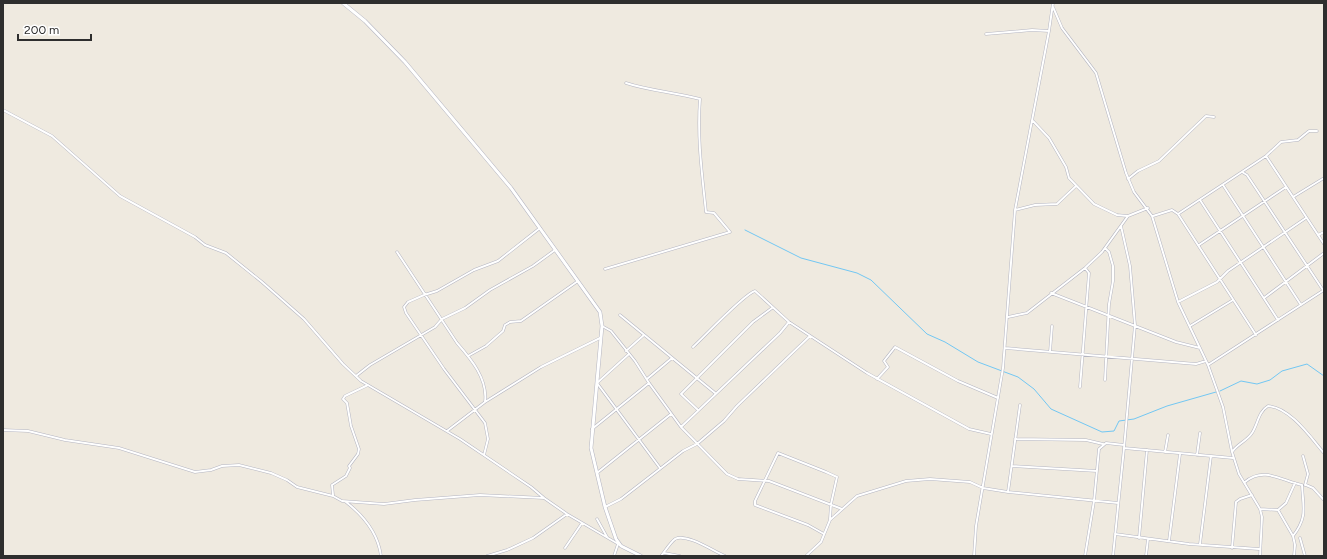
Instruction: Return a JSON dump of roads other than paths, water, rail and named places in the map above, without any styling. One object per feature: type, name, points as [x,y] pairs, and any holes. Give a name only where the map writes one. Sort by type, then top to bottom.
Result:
[{"type":"street","points":[[343,3],[365,21],[405,62],[511,188],[600,312],[602,326],[591,448],[606,507],[616,539],[620,545]]},
{"type":"street","points":[[974,556],[976,526],[991,434],[1004,368],[1016,210],[1053,3]]},
{"type":"street","points":[[1053,7],[1062,28],[1096,73],[1128,179],[1134,192],[1148,208],[1152,216],[1178,302],[1208,365],[1223,407],[1233,458],[1238,474],[1260,509],[1262,521],[1259,549],[1260,556]]},
{"type":"street","points":[[986,34],[1032,30],[1049,31]]},
{"type":"street","points":[[605,269],[730,232],[714,213],[706,212],[699,146],[698,126],[700,99],[677,93],[642,88],[626,83]]},
{"type":"street","points":[[3,110],[52,136],[120,196],[195,237],[206,245],[226,253],[304,319],[343,364],[368,385],[447,431],[532,487],[544,498],[567,514],[641,556]]},
{"type":"street","points":[[1128,179],[1138,170],[1159,161],[1206,116],[1214,117]]},
{"type":"street","points":[[1033,121],[1049,138],[1066,167],[1067,175],[1097,206],[1119,215],[1128,216],[1148,208]]},
{"type":"street","points":[[1178,214],[1266,156],[1281,142],[1298,140],[1310,131],[1317,131]]},
{"type":"street","points":[[1266,156],[1324,244]]},
{"type":"street","points":[[1208,365],[1324,290],[1247,175],[1242,172]]},
{"type":"street","points":[[1293,197],[1324,178]]},
{"type":"street","points":[[1223,185],[1301,305]]},
{"type":"street","points":[[1016,210],[1035,205],[1057,204],[1077,186]]},
{"type":"street","points":[[1199,245],[1286,187]]},
{"type":"street","points":[[1200,200],[1221,230],[1278,320]]},
{"type":"street","points":[[1152,216],[1172,210],[1178,214],[1256,335]]},
{"type":"street","points":[[1008,317],[1027,313],[1085,268],[1105,248],[1107,242],[1122,226],[1128,216]]},
{"type":"street","points":[[1178,302],[1209,287],[1241,262],[1306,218]]},
{"type":"street","points":[[1113,556],[1135,325],[1130,266],[1122,226]]},
{"type":"street","points":[[484,455],[488,433],[485,423],[474,410],[406,314],[404,307],[408,302],[425,294],[437,291],[474,270],[498,261],[540,228]]},
{"type":"street","points":[[1318,235],[1324,232]]},
{"type":"street","points":[[1105,248],[1109,252],[1113,266],[1105,380]]},
{"type":"street","points":[[356,376],[370,365],[435,327],[442,319],[465,308],[490,290],[532,266],[556,250]]},
{"type":"street","points":[[397,252],[468,356],[483,382],[486,392],[485,402]]},
{"type":"street","points":[[1264,298],[1324,253]]},
{"type":"street","points":[[1080,387],[1089,273],[1085,268]]},
{"type":"street","points":[[468,356],[486,346],[503,331],[505,325],[510,322],[521,321],[571,288],[578,281]]},
{"type":"street","points":[[693,348],[733,308],[753,291],[789,322],[877,379],[969,429],[991,434]]},
{"type":"street","points":[[1051,293],[1176,342],[1200,348]]},
{"type":"street","points":[[1190,326],[1234,299]]},
{"type":"street","points":[[698,410],[681,394],[753,322],[772,308]]},
{"type":"street","points":[[620,315],[644,336],[698,377],[715,393]]},
{"type":"street","points":[[681,427],[715,393],[780,333],[789,322]]},
{"type":"street","points":[[602,326],[610,331],[629,354],[681,427],[718,466],[733,477],[747,481],[769,481],[842,509]]},
{"type":"street","points":[[1050,352],[1052,326]]},
{"type":"street","points":[[626,351],[644,336]]},
{"type":"street","points":[[606,507],[620,499],[683,451],[697,444],[724,421],[737,406],[810,336]]},
{"type":"street","points":[[447,431],[485,402],[541,367],[600,338]]},
{"type":"street","points":[[877,379],[888,366],[884,360],[895,347],[958,381],[998,398]]},
{"type":"street","points":[[1005,348],[1196,364],[1206,361]]},
{"type":"street","points":[[596,383],[629,354]]},
{"type":"street","points":[[647,379],[672,358]]},
{"type":"street","points":[[596,383],[660,468]]},
{"type":"street","points":[[592,429],[649,383]]},
{"type":"street","points":[[333,496],[332,485],[346,475],[350,468],[349,466],[358,454],[359,449],[351,426],[347,403],[343,399],[345,396],[368,385]]},
{"type":"street","points":[[1008,492],[1020,405]]},
{"type":"street","points":[[1232,452],[1236,445],[1249,436],[1260,415],[1267,407],[1270,406],[1288,416],[1302,427],[1324,453]]},
{"type":"street","points":[[597,473],[671,413]]},
{"type":"street","points":[[3,430],[28,431],[66,440],[119,448],[195,472],[210,470],[222,466],[238,465],[271,473],[287,480],[297,488],[333,496],[340,501],[346,502],[384,504],[480,495],[544,498]]},
{"type":"street","points":[[1197,455],[1200,433]]},
{"type":"street","points":[[1165,452],[1168,435]]},
{"type":"street","points":[[1015,439],[1086,440],[1103,444],[1180,454],[1233,458]]},
{"type":"street","points":[[1085,556],[1094,501],[1099,450],[1103,444]]},
{"type":"street","points":[[1139,538],[1148,450]]},
{"type":"street","points":[[806,556],[817,547],[825,534],[830,520],[831,504],[837,482],[836,477],[780,453],[777,454],[755,501],[755,505],[808,525],[825,534]]},
{"type":"street","points":[[1169,541],[1180,454]]},
{"type":"street","points":[[1200,544],[1211,456]]},
{"type":"street","points":[[1293,536],[1304,517],[1304,485],[1308,474],[1303,456]]},
{"type":"street","points":[[1012,466],[1097,471]]},
{"type":"street","points":[[1244,482],[1258,474],[1280,477],[1313,488],[1324,500]]},
{"type":"street","points":[[830,520],[857,496],[906,481],[930,479],[970,482],[983,488],[1008,492],[1118,503]]},
{"type":"street","points":[[1260,509],[1278,510],[1286,503],[1295,483]]},
{"type":"street","points":[[1232,548],[1236,502],[1252,495]]},
{"type":"street","points":[[346,502],[366,521],[375,533],[381,556]]},
{"type":"street","points":[[1278,510],[1293,536],[1295,545],[1294,556]]},
{"type":"street","points":[[487,556],[507,550],[533,538],[567,514]]},
{"type":"street","points":[[597,520],[608,538]]},
{"type":"street","points":[[564,548],[582,522]]},
{"type":"street","points":[[1115,534],[1232,548],[1259,549]]},
{"type":"street","points":[[661,556],[674,540],[682,538],[691,539],[725,556]]},
{"type":"street","points":[[1300,538],[1305,556]]},
{"type":"street","points":[[1146,556],[1149,539]]},
{"type":"street","points":[[614,556],[620,545]]},
{"type":"street","points":[[664,553],[680,556]]},
{"type":"waterway","points":[[745,230],[801,258],[857,273],[871,280],[927,334],[945,342],[978,362],[1018,377],[1034,389],[1051,409],[1102,432],[1114,431],[1119,421],[1134,419],[1167,406],[1216,392]]},
{"type":"waterway","points":[[1220,391],[1241,381],[1257,384],[1270,380],[1282,371],[1307,364],[1324,376]]}]
